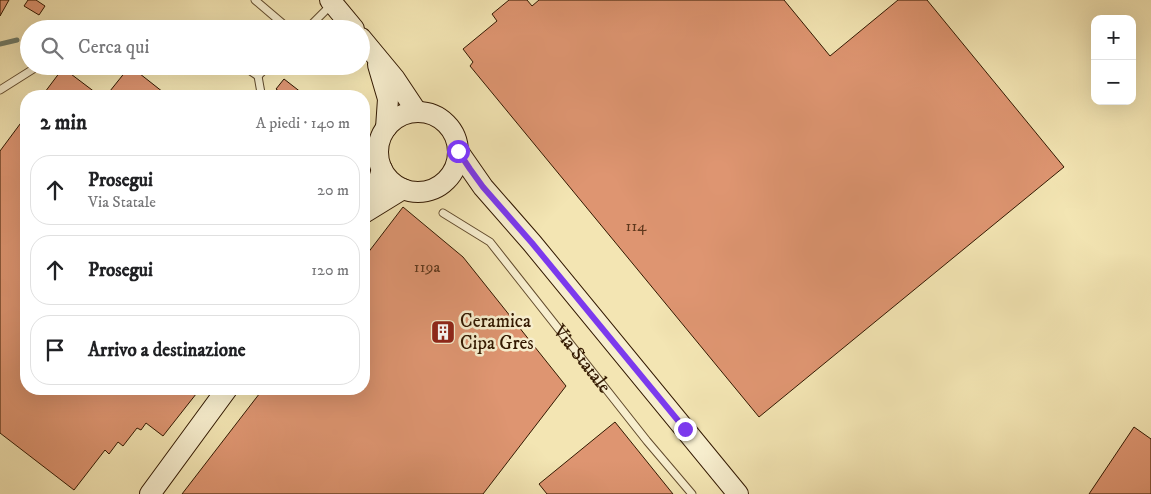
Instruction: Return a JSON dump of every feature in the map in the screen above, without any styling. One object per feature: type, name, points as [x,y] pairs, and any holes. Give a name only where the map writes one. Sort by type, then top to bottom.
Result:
[{"type":"main road","points":[[332,2],[347,20]]},
{"type":"main road","points":[[370,48],[395,79],[417,112]]},
{"type":"main road","points":[[376,55],[388,98],[386,128]]},
{"type":"main road","points":[[417,112],[430,114],[441,119],[450,128],[456,139],[458,151],[457,163],[445,182],[424,192],[414,192],[394,184],[387,178],[378,159],[378,148],[386,128],[406,114],[417,112]]},
{"type":"main road","points":[[458,151],[483,187],[532,243],[738,494]]},
{"type":"main road","points":[[370,196],[382,169]]},
{"type":"main road","points":[[445,182],[483,187]]},
{"type":"main road","points":[[370,209],[403,189]]},
{"type":"main road","points":[[150,494],[223,395]]},
{"type":"lane","points":[[255,0],[278,20]]},
{"type":"lane","points":[[315,20],[332,2]]},
{"type":"lane","points":[[0,90],[24,75]]},
{"type":"lane","points":[[258,76],[260,90]]},
{"type":"lane","name":"Via Statale","points":[[444,213],[490,242],[647,442],[692,494]]},
{"type":"building","points":[[0,0],[9,0],[0,16]]},
{"type":"building","points":[[28,0],[36,0],[45,6],[39,15],[24,6]]},
{"type":"building","points":[[509,0],[527,0],[532,6],[539,0],[784,0],[830,56],[898,0],[927,0],[1064,167],[759,417],[470,66],[473,62],[463,49],[497,21],[492,14]]},
{"type":"building","points":[[58,75],[72,75],[92,90],[46,90]]},
{"type":"building","points":[[123,75],[141,75],[160,90],[111,90]]},
{"type":"building","points":[[284,79],[298,90],[277,90],[276,89]]},
{"type":"building","points":[[20,124],[20,395],[195,395],[163,436],[146,423],[141,430],[137,428],[123,446],[118,442],[109,454],[105,450],[74,490],[0,433],[0,151]]},
{"type":"building","name":"Ceramica Cipa Gres","points":[[403,207],[463,257],[566,386],[483,494],[182,494],[258,395],[370,395],[370,250]]},
{"type":"building","points":[[615,422],[673,494],[547,494],[539,484]]},
{"type":"building","points":[[1134,427],[1151,439],[1151,494],[1089,494]]},
{"type":"waterway","points":[[0,44],[17,40]]},
{"type":"place","name":"Ceramica Cipa Gres","points":[[443,332]]},
{"type":"route","points":[[458,151],[483,187],[532,243],[685,429]]}]
